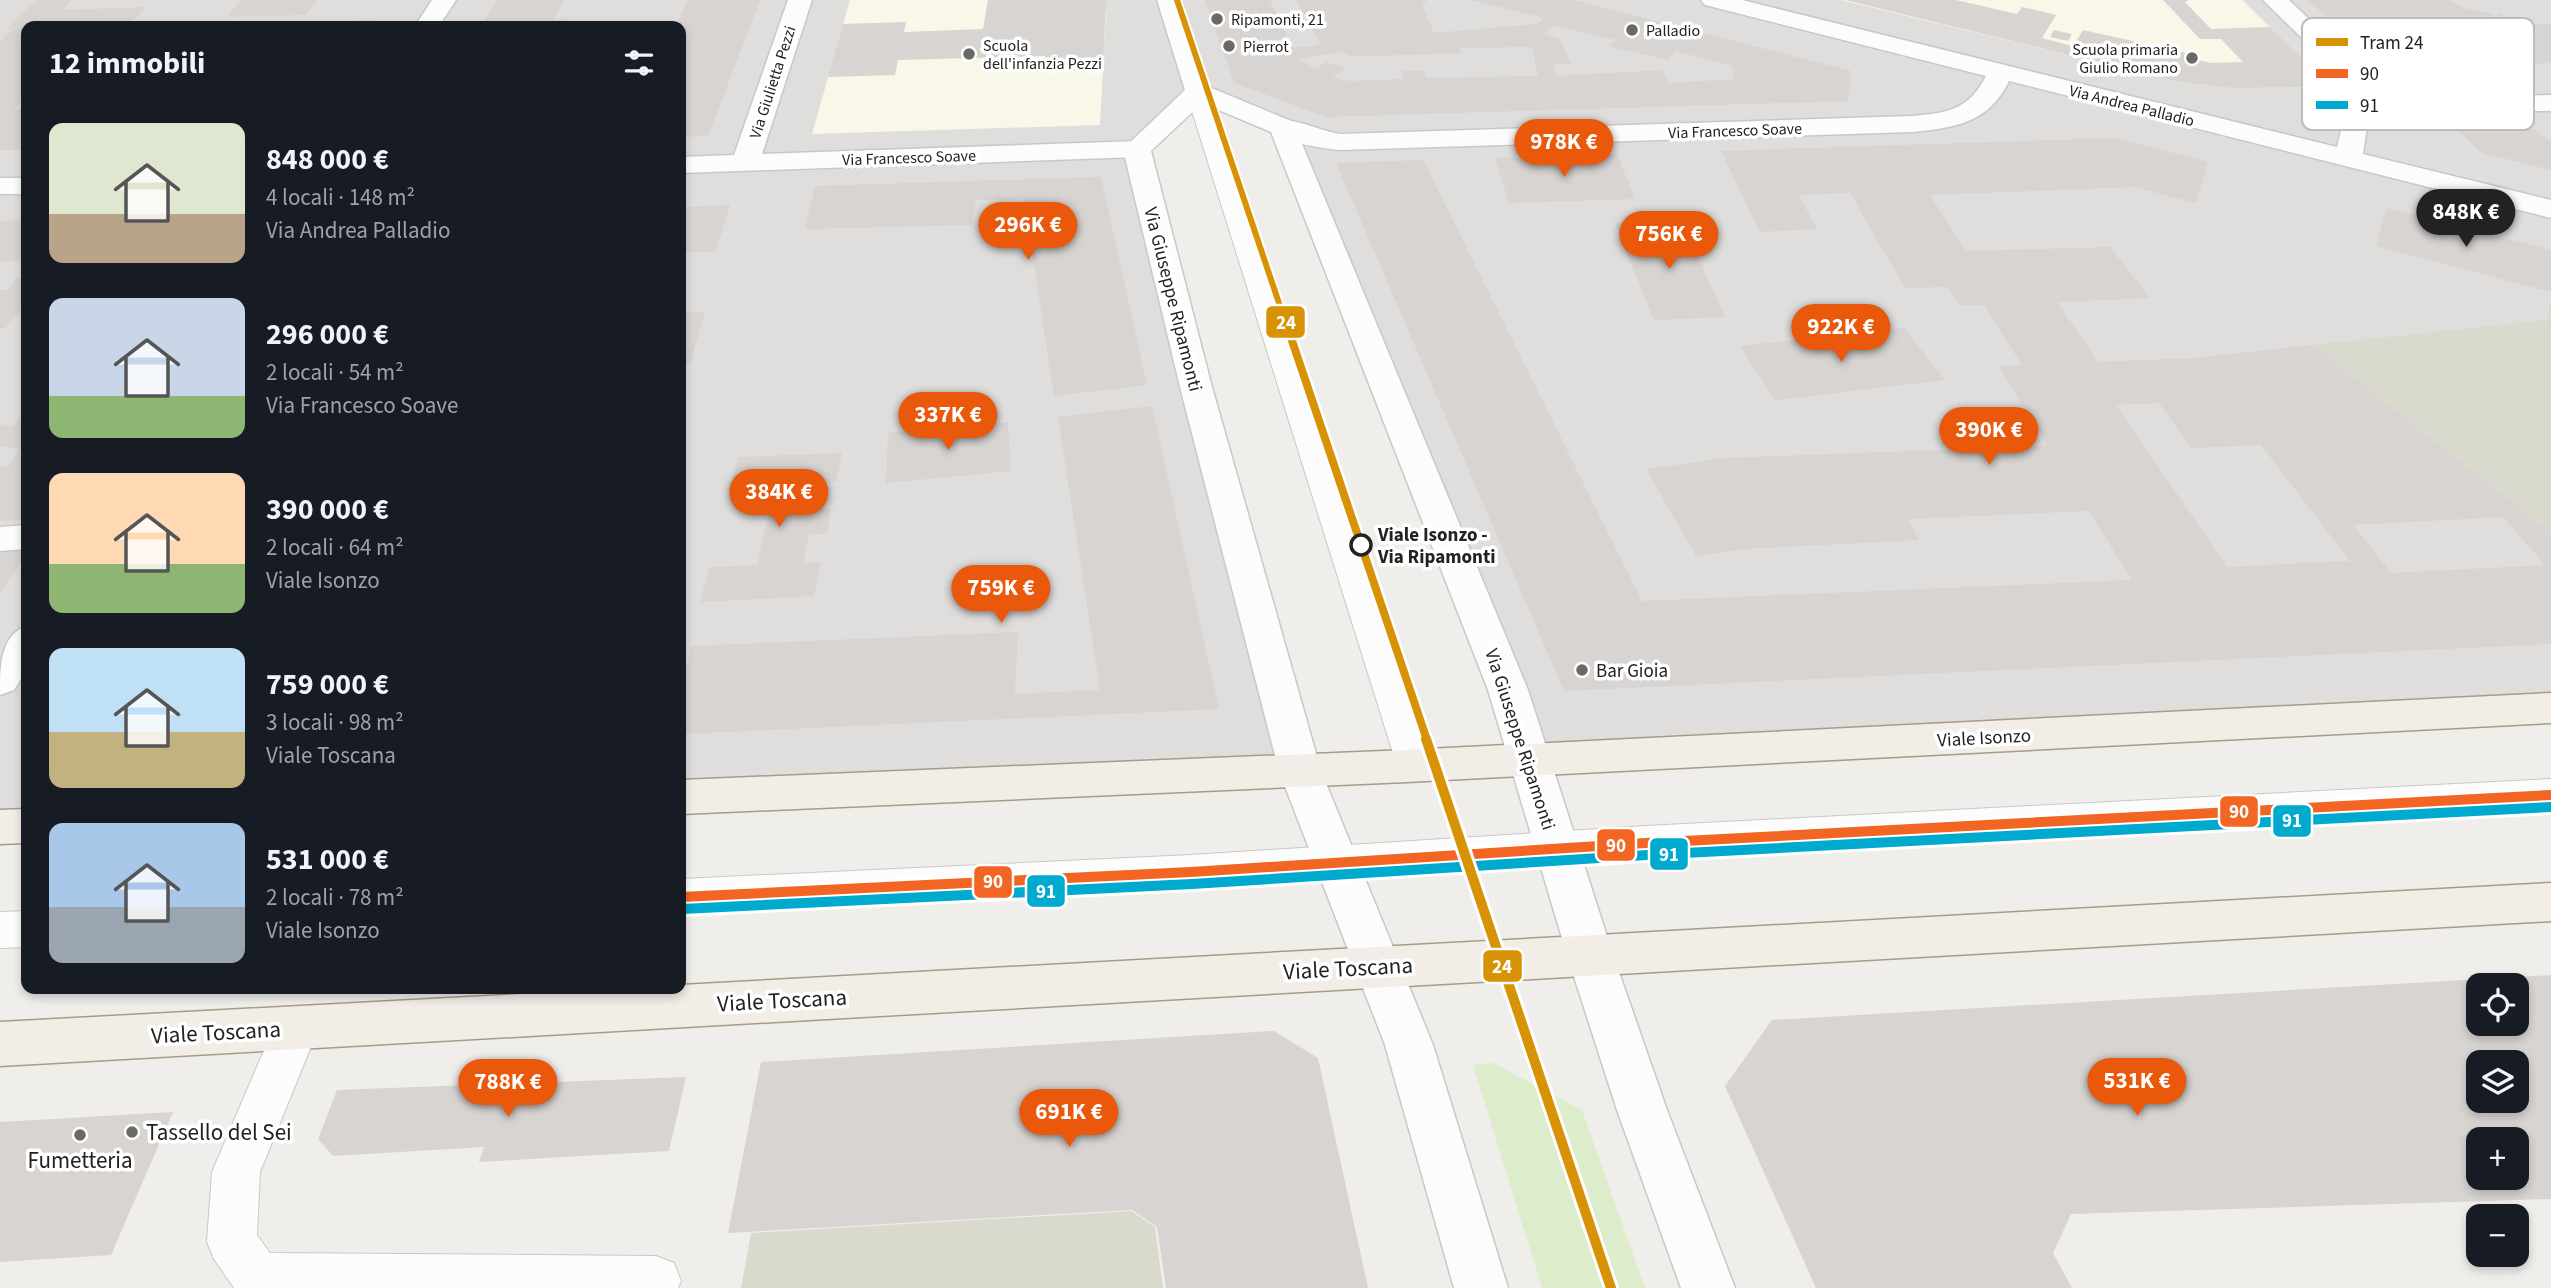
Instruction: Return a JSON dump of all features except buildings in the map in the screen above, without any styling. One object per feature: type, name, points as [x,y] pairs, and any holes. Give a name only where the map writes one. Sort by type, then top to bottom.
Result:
[{"type":"main road","name":"Viale Isonzo","points":[[1417,766],[2551,708]]},
{"type":"main road","points":[[686,797],[1417,766]]},
{"type":"main road","points":[[0,827],[21,826]]},
{"type":"main road","points":[[1590,955],[2551,902]]},
{"type":"main road","name":"Viale Toscana","points":[[0,1044],[1590,955]]},
{"type":"street","points":[[430,21],[444,0]]},
{"type":"street","name":"Via Giulietta Pezzi","points":[[745,163],[800,0]]},
{"type":"street","points":[[1169,0],[1198,92],[1282,128]]},
{"type":"street","name":"Via Andrea Palladio","points":[[1713,0],[2551,209]]},
{"type":"street","points":[[2274,0],[2302,27]]},
{"type":"street","name":"Via Francesco Soave","points":[[1282,128],[1316,139],[1340,142],[1912,124],[1952,117],[1976,106],[1985,100],[2001,71]]},
{"type":"street","points":[[1137,149],[1198,92]]},
{"type":"street","name":"Via Giuseppe Ripamonti","points":[[1282,128],[1508,690],[1590,955],[1642,1110],[1708,1288]]},
{"type":"street","points":[[2349,160],[2353,130]]},
{"type":"street","name":"Via Francesco Soave","points":[[686,165],[1137,149]]},
{"type":"street","name":"Via Giuseppe Ripamonti","points":[[1137,149],[1196,387],[1300,771],[1409,1045],[1481,1288]]},
{"type":"street","points":[[0,186],[21,186]]},
{"type":"street","points":[[0,539],[21,537]]},
{"type":"street","points":[[0,680],[21,648]]},
{"type":"lane","points":[[1198,92],[1417,766]]},
{"type":"lane","points":[[686,897],[1337,864],[1557,849],[2551,795]]},
{"type":"lane","points":[[0,930],[21,929]]},
{"type":"lane","points":[[296,1027],[236,1172],[232,1242],[257,1278],[656,1281]]},
{"type":"shaded area","points":[[0,0],[1160,0],[1186,92],[1127,147],[1281,761],[686,787],[686,21],[21,21],[21,815],[0,816]]},
{"type":"shaded area","name":"Scuola dell'infanzia Pezzi","points":[[850,0],[988,0],[986,13],[1106,11],[1100,125],[812,134]]},
{"type":"shaded area","points":[[1179,0],[2551,0],[2551,703],[1533,755],[1294,143],[1217,109]]},
{"type":"shaded area","name":"Scuola primaria Giulio Romano","points":[[1841,0],[2242,0],[2302,58],[2302,87],[2231,88],[2179,82]]},
{"type":"shaded area","points":[[2551,298],[2551,533],[2312,345],[2547,320]]},
{"type":"shaded area","points":[[1131,1211],[1155,1227],[1163,1288],[741,1288],[751,1233]]},
{"type":"green space","points":[[1493,1063],[1582,1110],[1645,1288],[1542,1288],[1473,1065]]},
{"type":"tram line","name":"24","points":[[1177,0],[1611,1288]]},
{"type":"transit line","name":"90","points":[[686,897],[1191,872],[1646,843],[2551,795]]},
{"type":"transit line","name":"91","points":[[686,909],[1192,884],[1647,855],[2551,807]]},
{"type":"place","name":"Ripamonti, 21","points":[[1217,19]]},
{"type":"place","name":"Palladio","points":[[1632,30]]},
{"type":"place","name":"Pierrot","points":[[1229,46]]},
{"type":"place","name":"Scuola dell'infanzia Pezzi","points":[[969,54]]},
{"type":"place","name":"Scuola primaria Giulio Romano","points":[[2192,58]]},
{"type":"place","name":"Viale Isonzo - Via Ripamonti","points":[[1361,545]]},
{"type":"place","name":"Bar Gioia","points":[[1582,670]]},
{"type":"place","name":"Tassello del Sei","points":[[132,1132]]},
{"type":"place","name":"Fumetteria","points":[[80,1135]]}]
